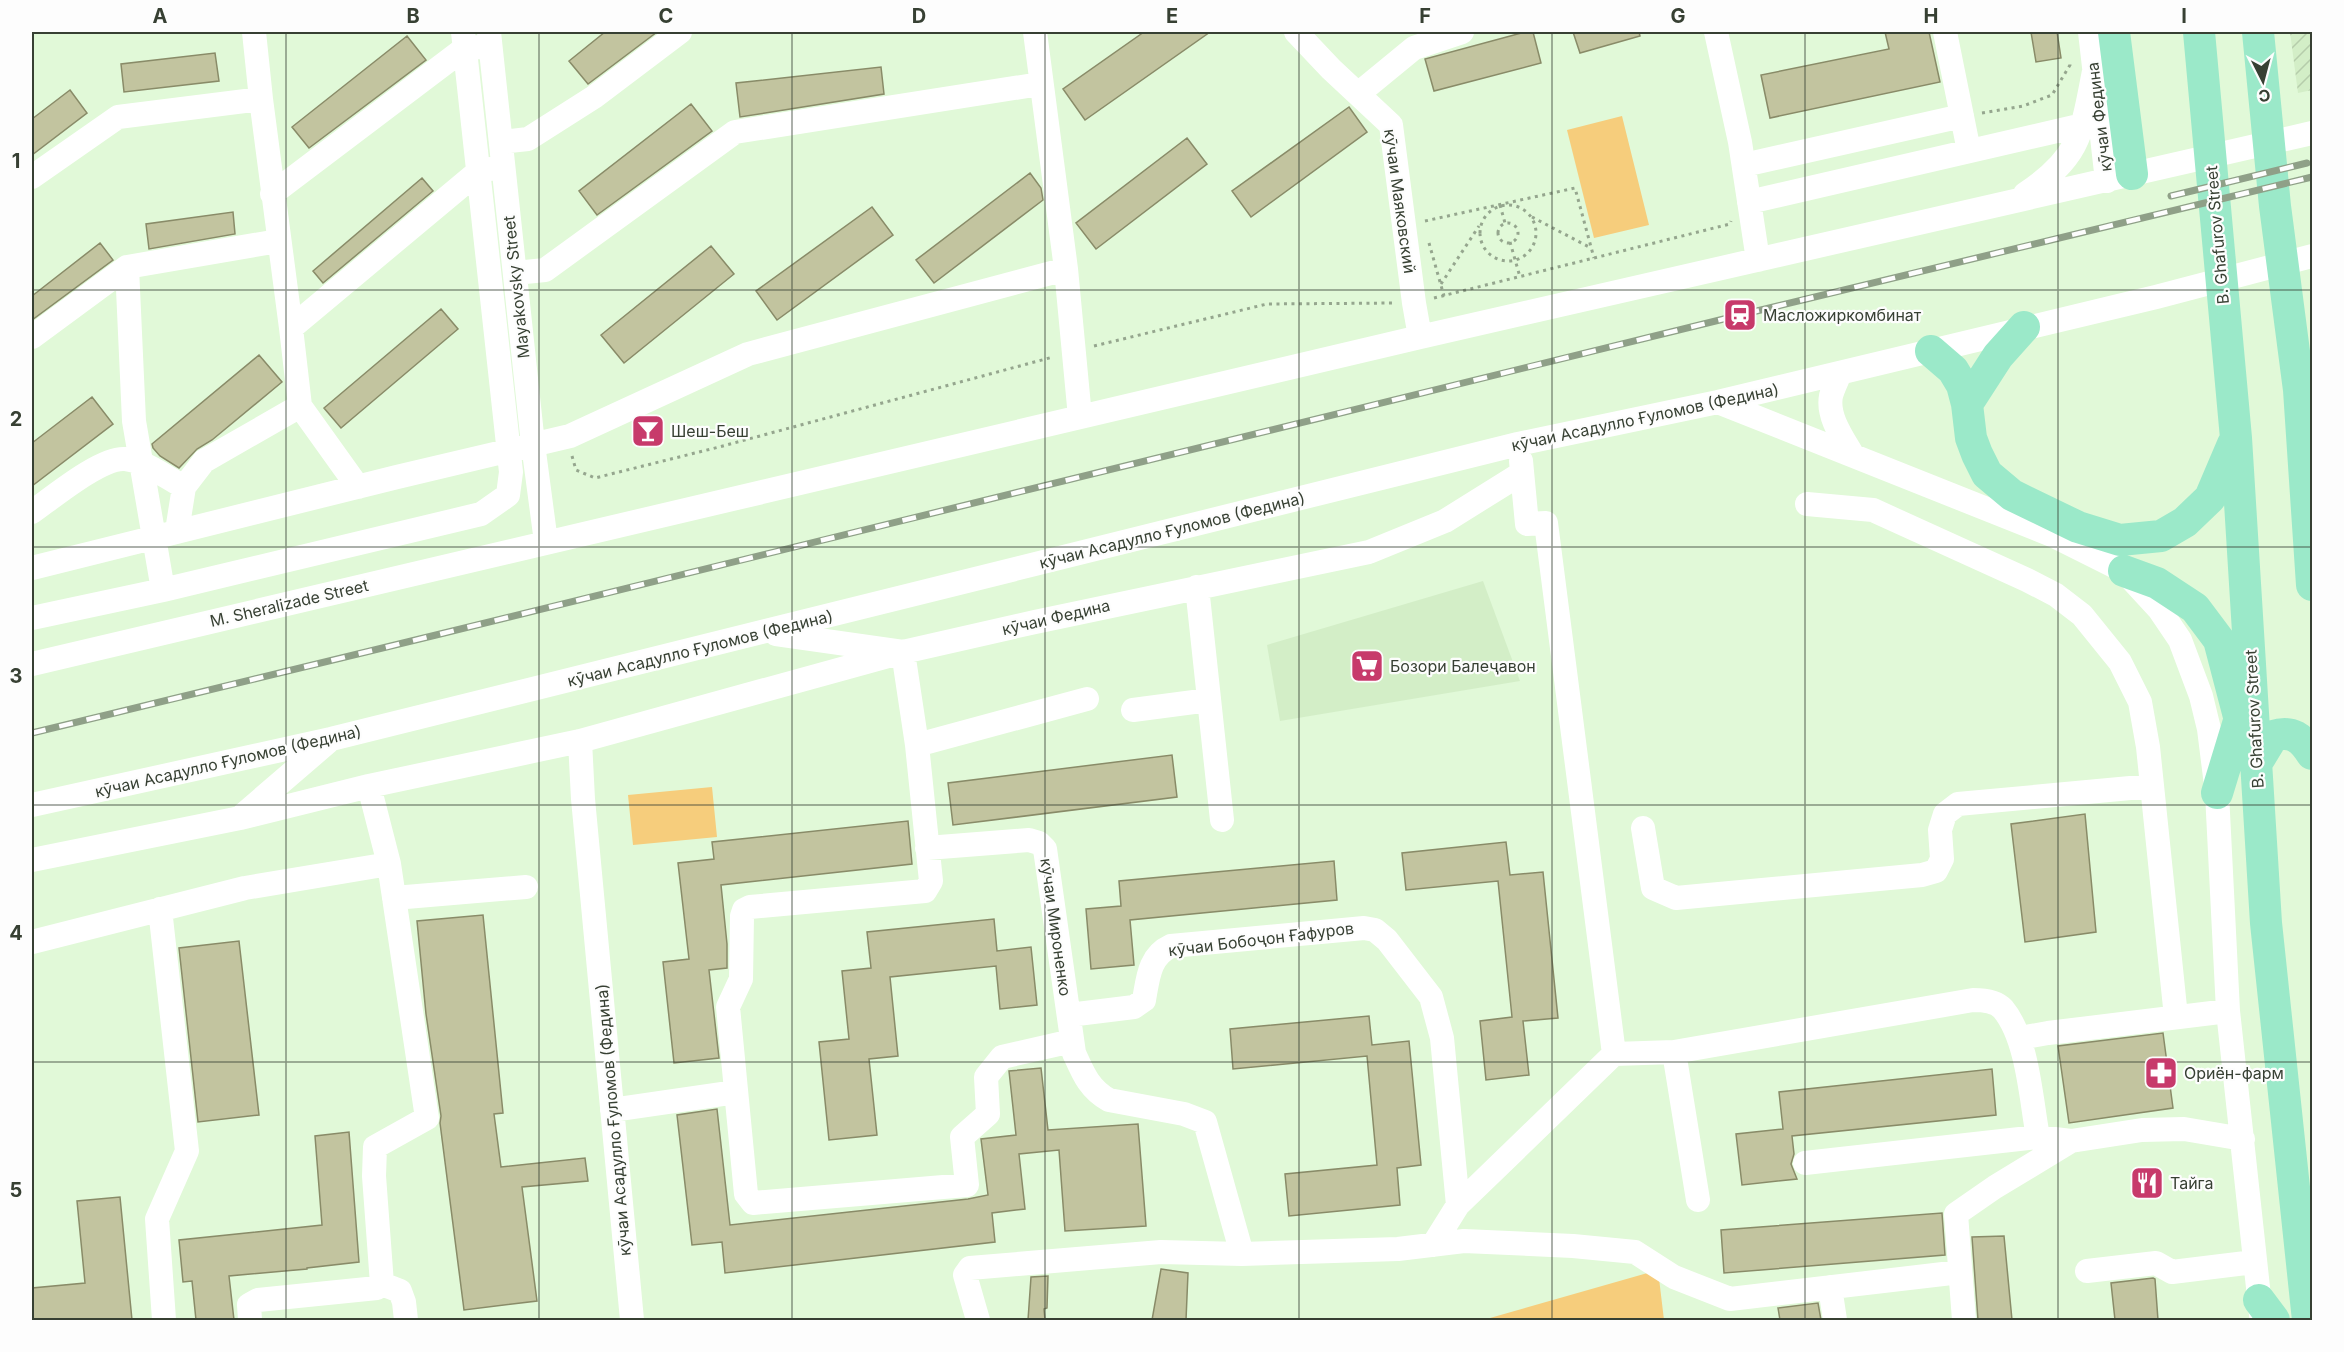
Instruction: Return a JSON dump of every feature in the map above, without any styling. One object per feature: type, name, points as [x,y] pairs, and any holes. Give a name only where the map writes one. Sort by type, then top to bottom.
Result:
[{"type":"main road","points":[[2114,32],[2120,178]]},
{"type":"main road","name":"B. Ghafurov Street","points":[[2199,32],[2236,438],[2266,923],[2306,1236],[2308,1320]]},
{"type":"main road","points":[[2258,32],[2265,107],[2306,401],[2312,577]]},
{"type":"main road","points":[[1967,404],[1998,356],[2024,327]]},
{"type":"main road","points":[[1931,351],[1953,370],[1962,385],[1971,438],[1987,474],[2012,495],[2078,527],[2120,540],[2161,536],[2185,522],[2210,498],[2236,438]]},
{"type":"main road","points":[[2124,571],[2157,583],[2195,608],[2219,640],[2239,721],[2256,764]]},
{"type":"main road","points":[[2217,793],[2252,672]]},
{"type":"main road","points":[[2256,764],[2273,735],[2286,732],[2296,735],[2313,754]]},
{"type":"street","points":[[254,32],[272,194],[300,406],[358,487]]},
{"type":"street","points":[[501,142],[528,139],[594,97],[680,32]]},
{"type":"street","points":[[1035,32],[1066,269],[1080,417]]},
{"type":"street","name":"кӯчаи Маяковский","points":[[1296,32],[1391,125],[1420,337]]},
{"type":"street","points":[[1358,94],[1414,48],[1462,32]]},
{"type":"street","points":[[1716,32],[1746,182],[1758,260]]},
{"type":"street","points":[[1945,32],[1969,151]]},
{"type":"street","name":"кӯчаи Федина","points":[[2090,32],[2094,71],[2120,178],[2313,133]]},
{"type":"street","points":[[272,194],[464,40],[490,38]]},
{"type":"street","name":"Mayakovsky Street","points":[[490,38],[533,444],[546,542]]},
{"type":"street","points":[[32,618],[163,590],[481,514],[508,495],[511,472],[507,452],[464,40]]},
{"type":"street","points":[[2013,201],[2048,178],[2069,156],[2083,125],[2094,71]]},
{"type":"street","points":[[515,273],[545,270],[735,132],[1040,84]]},
{"type":"street","points":[[32,177],[118,117],[261,99]]},
{"type":"street","points":[[1746,182],[1962,116]]},
{"type":"street","points":[[1746,182],[1969,151],[2083,125]]},
{"type":"street","points":[[291,328],[479,171],[503,168]]},
{"type":"street","points":[[546,542],[1420,337],[2120,178]]},
{"type":"street","points":[[32,337],[127,267],[278,241]]},
{"type":"street","name":"кӯчаи Асадулло Ғуломов (Федина)","points":[[32,805],[331,739],[1518,444],[1718,402],[2156,297],[2313,256]]},
{"type":"street","points":[[127,267],[134,421],[163,590]]},
{"type":"street","points":[[32,568],[570,436],[748,354],[1066,269]]},
{"type":"street","points":[[1839,373],[1831,396],[1831,405],[1835,425],[1852,454]]},
{"type":"street","points":[[1718,402],[2052,535],[2124,571],[2159,609],[2180,640],[2201,696],[2209,729],[2217,793],[2228,1011],[2254,1262],[2265,1314]]},
{"type":"street","points":[[177,531],[184,487],[204,461],[300,406]]},
{"type":"street","points":[[1518,444],[1527,524],[1546,523],[1614,1054]]},
{"type":"street","points":[[32,512],[103,463],[124,459],[141,464],[184,487]]},
{"type":"street","name":"кӯчаи Федина","points":[[32,860],[240,818],[369,786],[580,741],[903,652],[1197,587],[1369,552],[1445,521],[1522,473]]},
{"type":"street","points":[[1807,504],[1873,510],[2037,585],[2056,595],[2082,615],[2121,662],[2140,702],[2152,786],[2175,1017]]},
{"type":"street","name":"M. Sheralizade Street","points":[[32,664],[546,542]]},
{"type":"street","points":[[1197,587],[1221,820]]},
{"type":"street","points":[[763,632],[903,652],[931,881],[930,887],[925,891],[750,907],[744,910],[741,979],[728,1007],[746,1194],[753,1203],[967,1185],[962,1137],[988,1113],[986,1077],[1002,1057],[1073,1047]]},
{"type":"street","points":[[916,745],[1087,699]]},
{"type":"street","points":[[1133,711],[1209,700]]},
{"type":"street","points":[[240,818],[331,739]]},
{"type":"street","name":"кӯчаи Асадулло Ғуломов (Федина)","points":[[580,741],[583,799],[632,1320]]},
{"type":"street","points":[[369,786],[389,864],[427,1118],[375,1147],[374,1176],[382,1284]]},
{"type":"street","points":[[1643,828],[1653,888],[1676,898],[1936,872],[1942,859],[1940,830],[1945,814],[1958,804],[2152,786]]},
{"type":"street","name":"кӯчаи Мироненко","points":[[927,848],[1029,840],[1039,843],[1045,849],[1073,1047],[1088,1083],[1109,1100],[1184,1114],[1205,1122],[1242,1254]]},
{"type":"street","points":[[32,942],[245,888],[389,864]]},
{"type":"street","points":[[394,898],[526,887]]},
{"type":"street","points":[[160,909],[187,1151],[158,1219],[164,1320]]},
{"type":"street","name":"кӯчаи Бобоҷон Ғафуров","points":[[1069,1015],[1134,1007],[1144,1000],[1151,963],[1160,951],[1171,946],[1365,927],[1375,930],[1387,940],[1431,997],[1442,1038],[1458,1205]]},
{"type":"street","points":[[1433,1245],[1458,1205],[1614,1054],[1674,1052],[1973,1000],[1987,1000],[2002,1008],[2020,1038],[2038,1137]]},
{"type":"street","points":[[2020,1038],[2228,1011]]},
{"type":"street","points":[[1674,1052],[1698,1200]]},
{"type":"street","points":[[612,1110],[736,1092]]},
{"type":"street","points":[[1805,1163],[2038,1137],[2071,1141],[2142,1130],[2184,1130],[2243,1139]]},
{"type":"street","points":[[1964,1320],[1956,1214],[1995,1187],[2071,1141]]},
{"type":"street","points":[[978,1320],[965,1275],[970,1268],[1161,1252],[1242,1254],[1398,1249],[1464,1241],[1573,1246],[1635,1252],[1674,1277],[1730,1299],[1960,1272]]},
{"type":"street","points":[[2086,1271],[2156,1263],[2172,1272],[2254,1262]]},
{"type":"street","points":[[250,1320],[249,1305],[258,1300],[377,1288],[382,1284]]},
{"type":"street","points":[[382,1284],[400,1291],[406,1320]]},
{"type":"street","points":[[1830,1287],[1834,1320]]},
{"type":"path","points":[[1962,116],[2023,106],[2052,95],[2070,65],[2071,53]]},
{"type":"path","points":[[570,436],[576,470],[595,478],[1075,351],[1267,304],[1414,303],[1730,224],[1746,182]]},
{"type":"path","points":[[1404,226],[1575,188],[1594,258]]},
{"type":"path","points":[[1500,205],[1505,223]]},
{"type":"path","points":[[1441,284],[1481,223],[1492,209],[1500,205],[1518,206],[1591,248]]},
{"type":"path","points":[[1481,223],[1480,241],[1485,249],[1498,260],[1515,260],[1525,256],[1535,242],[1537,234],[1532,216]]},
{"type":"path","points":[[1510,222],[1518,230],[1515,240],[1510,242],[1500,240],[1498,235],[1500,225],[1505,223],[1510,222]]},
{"type":"path","points":[[1510,242],[1520,277]]},
{"type":"path","points":[[1429,243],[1444,296]]},
{"type":"shaded area","points":[[2290,32],[2312,32],[2312,90],[2298,93]]},
{"type":"shaded area","points":[[1622,116],[1649,225],[1594,238],[1567,130]]},
{"type":"shaded area","points":[[1483,581],[1520,681],[1280,721],[1267,645]]},
{"type":"shaded area","points":[[712,787],[717,837],[633,845],[628,795]]},
{"type":"shaded area","points":[[1658,1270],[1664,1320],[1483,1320]]},
{"type":"building","points":[[605,32],[657,32],[588,84],[569,61]]},
{"type":"building","points":[[1144,32],[1210,32],[1085,120],[1063,89]]},
{"type":"building","points":[[1525,32],[1533,32],[1541,63],[1434,91],[1425,59]]},
{"type":"building","points":[[1573,32],[1639,32],[1640,36],[1580,53]]},
{"type":"building","points":[[1885,32],[1929,32],[1940,82],[1770,118],[1761,75],[1889,49]]},
{"type":"building","points":[[2031,32],[2057,32],[2061,58],[2036,62]]},
{"type":"building","points":[[407,36],[426,60],[309,148],[292,127]]},
{"type":"building","points":[[215,53],[219,81],[124,92],[121,64]]},
{"type":"building","points":[[881,67],[884,94],[740,117],[736,83]]},
{"type":"building","points":[[70,90],[87,113],[32,155],[32,119]]},
{"type":"building","points":[[691,104],[712,131],[597,215],[579,191]]},
{"type":"building","points":[[1349,107],[1367,132],[1251,217],[1232,191]]},
{"type":"building","points":[[1187,138],[1207,164],[1096,249],[1076,223]]},
{"type":"building","points":[[1030,173],[1041,188],[1043,200],[934,283],[916,260]]},
{"type":"building","points":[[422,178],[433,191],[323,283],[313,271]]},
{"type":"building","points":[[872,207],[893,235],[777,320],[756,291]]},
{"type":"building","points":[[233,212],[235,234],[149,249],[146,224]]},
{"type":"building","points":[[100,243],[113,260],[32,320],[32,296]]},
{"type":"building","points":[[711,246],[734,274],[624,363],[601,335]]},
{"type":"building","points":[[441,309],[458,329],[341,428],[324,408]]},
{"type":"building","points":[[259,355],[282,382],[212,440],[197,449],[179,468],[160,456],[152,444]]},
{"type":"building","points":[[92,397],[113,424],[32,486],[32,443]]},
{"type":"building","points":[[1172,755],[1177,797],[953,825],[948,783]]},
{"type":"building","points":[[2085,814],[2096,932],[2025,942],[2011,824]]},
{"type":"building","points":[[908,821],[912,864],[721,885],[727,968],[709,970],[719,1058],[674,1063],[663,962],[689,959],[678,863],[714,859],[712,842]]},
{"type":"building","points":[[1506,842],[1510,875],[1543,872],[1558,1018],[1523,1021],[1529,1075],[1486,1080],[1480,1021],[1512,1017],[1498,881],[1406,890],[1402,853]]},
{"type":"building","points":[[1334,861],[1337,900],[1130,920],[1134,965],[1091,969],[1086,909],[1121,906],[1119,881]]},
{"type":"building","points":[[483,915],[503,1113],[494,1114],[501,1167],[585,1158],[588,1181],[522,1187],[537,1301],[464,1310],[440,1123],[441,1116],[426,1014],[417,921]]},
{"type":"building","points":[[994,919],[997,951],[1031,947],[1037,1005],[1000,1009],[996,966],[890,977],[898,1056],[869,1059],[877,1135],[829,1140],[819,1042],[849,1039],[842,971],[871,968],[867,932]]},
{"type":"building","points":[[239,941],[259,1115],[198,1122],[179,948]]},
{"type":"building","points":[[1369,1016],[1372,1045],[1409,1041],[1421,1165],[1397,1168],[1400,1205],[1289,1216],[1285,1174],[1377,1165],[1367,1056],[1233,1069],[1230,1029]]},
{"type":"building","points":[[2163,1033],[2173,1108],[2069,1123],[2058,1046]]},
{"type":"building","points":[[1041,1068],[1048,1130],[1138,1124],[1146,1226],[1065,1231],[1059,1150],[1019,1154],[1025,1209],[992,1213],[995,1242],[725,1273],[722,1242],[692,1245],[677,1115],[717,1109],[730,1225],[968,1199],[988,1195],[981,1139],[1016,1135],[1009,1071]]},
{"type":"building","points":[[1992,1069],[1996,1115],[1792,1136],[1794,1154],[1791,1164],[1797,1179],[1742,1185],[1736,1134],[1783,1129],[1779,1092]]},
{"type":"building","points":[[349,1132],[359,1262],[229,1276],[234,1320],[196,1320],[192,1281],[183,1282],[179,1240],[322,1225],[315,1136]]},
{"type":"building","points":[[120,1197],[132,1320],[32,1320],[32,1288],[85,1283],[77,1201]]},
{"type":"building","points":[[1942,1213],[1945,1255],[1724,1273],[1721,1230]]},
{"type":"building","points":[[2004,1236],[2012,1320],[1978,1320],[1972,1237]]},
{"type":"building","points":[[1161,1269],[1188,1273],[1186,1320],[1152,1320]]},
{"type":"building","points":[[1048,1276],[1045,1320],[1028,1320],[1031,1277]]},
{"type":"building","points":[[2155,1279],[2158,1320],[2115,1320],[2111,1283]]},
{"type":"building","points":[[1818,1303],[1821,1320],[1780,1320],[1778,1308]]},
{"type":"railway","points":[[2171,196],[2307,163]]},
{"type":"railway","points":[[32,733],[2312,177]]},
{"type":"place","name":"Масложиркомбинат","points":[[1740,315]]},
{"type":"place","name":"Шеш-Беш","points":[[648,431]]},
{"type":"place","name":"Бозори Балеҷавон","points":[[1367,666]]},
{"type":"place","name":"Ориён-фарм","points":[[2161,1073]]},
{"type":"place","name":"Тайга","points":[[2147,1183]]}]
